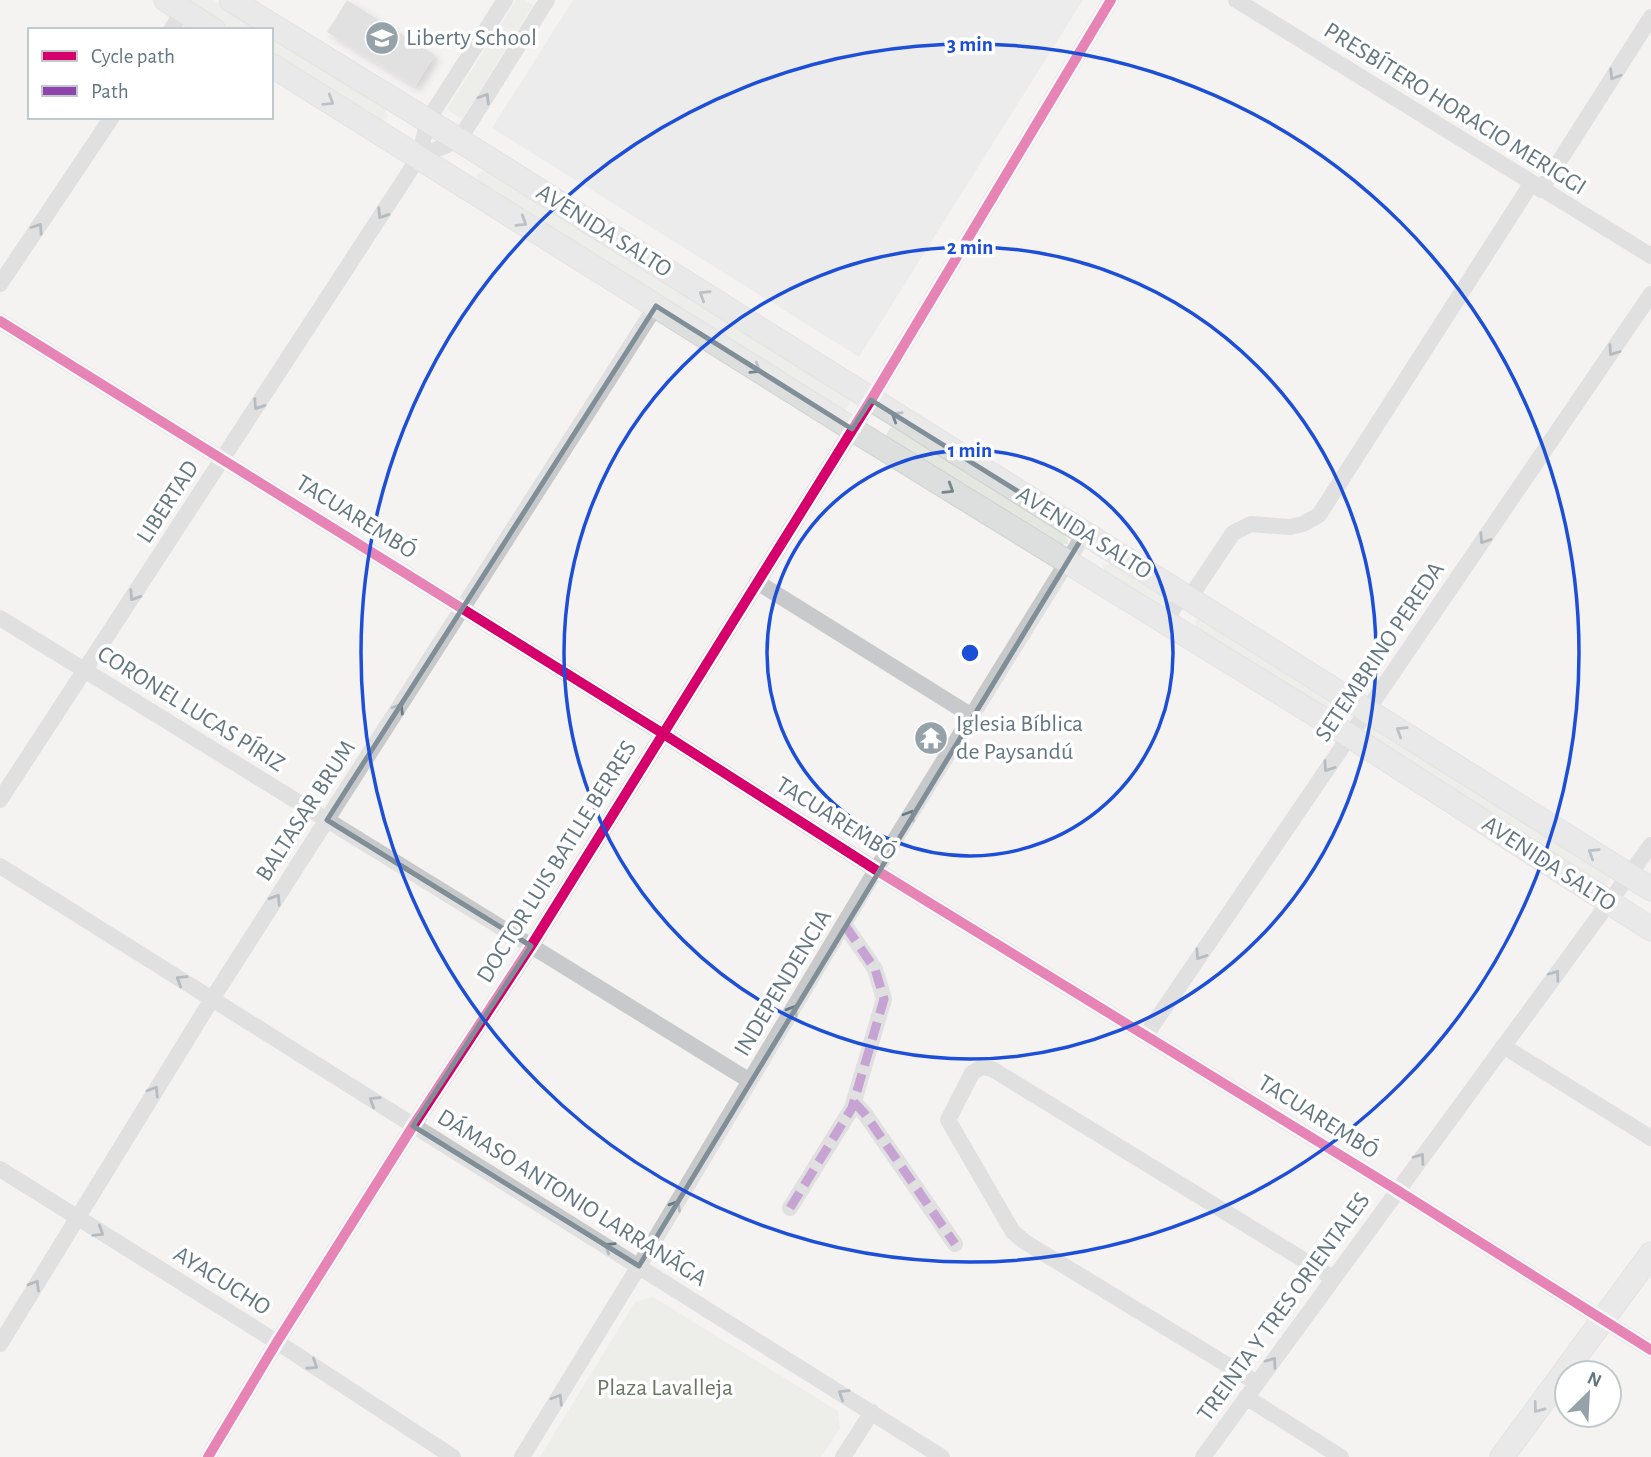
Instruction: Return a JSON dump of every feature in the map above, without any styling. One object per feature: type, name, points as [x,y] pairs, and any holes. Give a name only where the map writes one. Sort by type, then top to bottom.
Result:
[{"type":"street","name":"AVENIDA SALTO","points":[[231,0],[428,120],[1651,889]]},
{"type":"street","name":"LIBERTAD","points":[[0,800],[419,157],[428,120],[505,0]]},
{"type":"street","points":[[419,157],[459,140],[547,0]]},
{"type":"street","name":"DOCTOR LUIS BATLLE BERRES","points":[[208,1457],[277,1342],[413,1126],[531,946],[871,400],[1111,0]]},
{"type":"street","name":"PRESBÍTERO HORACIO MERIGGI","points":[[1236,0],[1651,256]]},
{"type":"street","points":[[173,13],[209,28]]},
{"type":"street","points":[[1165,622],[1233,533],[1251,524],[1290,527],[1303,524],[1319,515],[1651,17]]},
{"type":"street","name":"AVENIDA SALTO","points":[[273,66],[852,429],[1350,736],[1651,929]]},
{"type":"street","points":[[0,284],[111,119]]},
{"type":"street","name":"SETEMBRINO PEREDA","points":[[1146,1035],[1651,294]]},
{"type":"street","name":"BALTASAR BRUM","points":[[0,1344],[212,999],[656,306]]},
{"type":"street","name":"TACUAREMBÓ","points":[[0,321],[662,733],[876,870],[1397,1190],[1651,1350]]},
{"type":"street","name":"INDEPENDENCIA","points":[[522,1457],[876,870],[1084,533]]},
{"type":"street","points":[[757,582],[972,716]]},
{"type":"street","name":"CORONEL LUCAS PÍRIZ","points":[[0,618],[750,1082]]},
{"type":"street","name":"TREINTA Y TRES ORIENTALES","points":[[1203,1457],[1651,845]]},
{"type":"street","name":"DÁMASO ANTONIO LARRANÃGA","points":[[0,866],[942,1457]]},
{"type":"street","points":[[790,1208],[854,1102],[884,999],[875,969],[844,924]]},
{"type":"street","points":[[1503,1046],[1651,1138]]},
{"type":"street","points":[[1256,1383],[1025,1242],[1013,1232],[948,1120],[972,1073],[982,1067],[992,1069],[1333,1278]]},
{"type":"street","points":[[854,1102],[955,1244]]},
{"type":"street","name":"AYACUCHO","points":[[0,1169],[277,1342],[453,1457]]},
{"type":"street","points":[[1502,1457],[1651,1254]]},
{"type":"street","points":[[1246,1397],[1341,1457]]},
{"type":"street","points":[[843,1457],[872,1412]]},
{"type":"highlighted area","points":[[656,306],[852,429],[871,400],[1085,533],[639,1266],[413,1126],[531,946],[327,820]]},
{"type":"shaded area","points":[[573,0],[1083,0],[859,357],[492,128]]},
{"type":"green space","points":[[181,0],[213,0],[258,28],[225,28]]},
{"type":"green space","points":[[516,0],[525,0],[533,5],[462,119],[447,109]]},
{"type":"green space","points":[[273,37],[388,109],[385,113],[388,116],[386,119],[380,120],[273,58]]},
{"type":"green space","points":[[485,170],[848,396],[850,403],[846,410],[839,411],[478,182],[477,174]]},
{"type":"green space","points":[[898,427],[1067,533],[1065,536],[1068,544],[1060,544],[1058,547],[889,442],[886,435],[890,428]]},
{"type":"green space","points":[[1111,561],[1164,593],[1163,603],[1157,605],[1104,572],[1103,565]]},
{"type":"green space","points":[[1202,617],[1337,701],[1337,711],[1333,713],[1195,629],[1195,622]]},
{"type":"green space","points":[[1375,724],[1614,873],[1606,885],[1367,737]]},
{"type":"green space","name":"Plaza Lavalleja","points":[[653,1297],[838,1411],[840,1429],[821,1457],[540,1457],[635,1302]]},
{"type":"building","points":[[347,0],[435,55],[415,86],[327,32]]},
{"type":"marked path","points":[[790,1208],[852,1108],[884,999],[875,969],[844,924]]},
{"type":"marked path","points":[[854,1102],[955,1244]]},
{"type":"cycle path","points":[[208,1457],[277,1342],[413,1126],[531,946],[871,400],[1111,0]]},
{"type":"cycle path","points":[[0,321],[662,733],[876,870],[1397,1190],[1651,1350]]},
{"type":"place","name":"Liberty School","points":[[382,38]]},
{"type":"place","name":"Iglesia Bíblica de Paysandú","points":[[931,738]]}]
